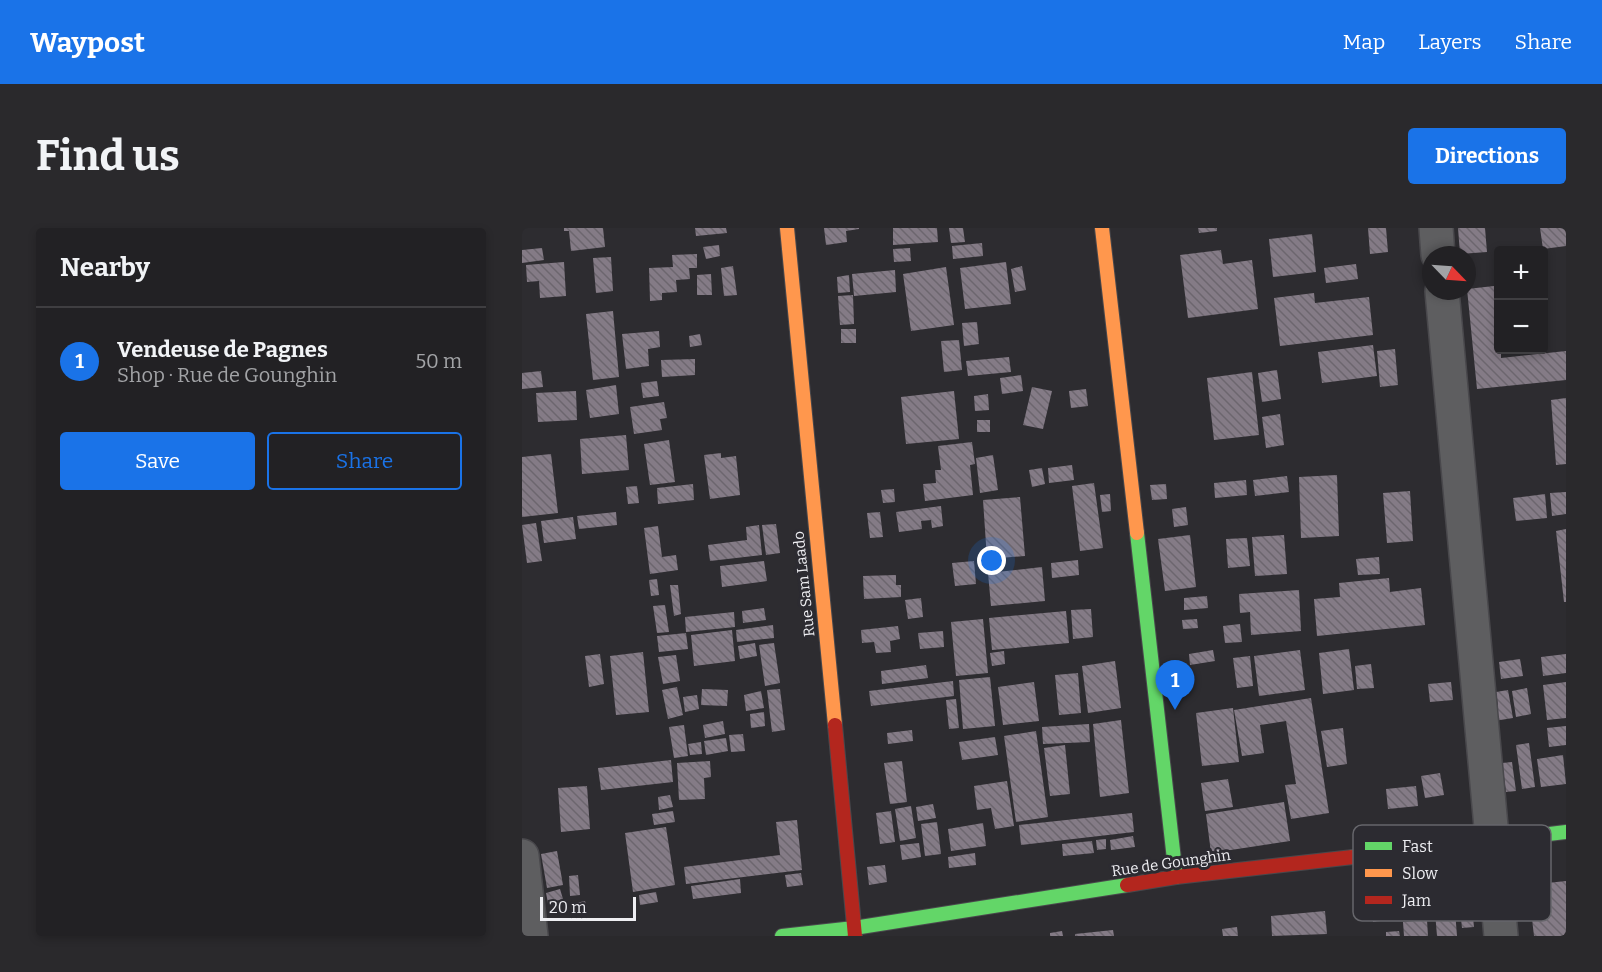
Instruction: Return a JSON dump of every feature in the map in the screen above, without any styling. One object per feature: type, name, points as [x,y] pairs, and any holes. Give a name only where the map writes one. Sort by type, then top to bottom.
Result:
[{"type":"street","name":"Rue Sam Laado","points":[[787,228],[854,932]]},
{"type":"street","points":[[1102,228],[1176,878]]},
{"type":"street","points":[[1436,228],[1437,246]]},
{"type":"street","points":[[1443,300],[1491,825]]},
{"type":"street","name":"Rue de Gounghin","points":[[1551,834],[1566,832]]},
{"type":"street","points":[[522,856],[531,936]]},
{"type":"street","name":"Rue de Gounghin","points":[[782,936],[854,932],[1176,878],[1353,857]]},
{"type":"street","points":[[1500,921],[1501,936]]},
{"type":"building","points":[[564,228],[603,228],[605,247],[571,251],[569,231],[564,231]]},
{"type":"building","points":[[695,228],[726,228],[727,233],[696,236]]},
{"type":"building","points":[[824,228],[859,229],[846,231],[847,242],[826,245]]},
{"type":"building","points":[[893,228],[937,228],[938,242],[893,245]]},
{"type":"building","points":[[949,228],[963,228],[965,242],[951,243]]},
{"type":"building","points":[[1198,228],[1217,228],[1217,231],[1199,233]]},
{"type":"building","points":[[1368,228],[1386,228],[1388,252],[1370,254]]},
{"type":"building","points":[[1458,228],[1485,228],[1487,252],[1476,253],[1476,246],[1459,246]]},
{"type":"building","points":[[1540,228],[1566,228],[1566,246],[1548,248],[1548,246],[1543,246]]},
{"type":"building","points":[[1312,234],[1316,272],[1273,277],[1269,239]]},
{"type":"building","points":[[982,243],[983,256],[953,259],[952,246]]},
{"type":"building","points":[[719,245],[720,256],[706,259],[703,247]]},
{"type":"building","points":[[542,248],[544,260],[522,263],[522,250]]},
{"type":"building","points":[[910,248],[911,261],[894,262],[893,249]]},
{"type":"building","points":[[1221,250],[1223,264],[1252,260],[1258,309],[1188,318],[1180,255]]},
{"type":"building","points":[[697,254],[697,268],[689,268],[690,279],[676,280],[677,292],[662,293],[662,300],[650,301],[649,268],[673,267],[672,255]]},
{"type":"building","points":[[611,257],[613,291],[596,293],[593,258]]},
{"type":"building","points":[[564,262],[566,296],[540,298],[539,281],[527,282],[526,265]]},
{"type":"building","points":[[1006,262],[1011,304],[965,309],[960,268]]},
{"type":"building","points":[[1356,264],[1358,279],[1326,283],[1324,268]]},
{"type":"building","points":[[733,266],[737,295],[724,296],[721,268]]},
{"type":"building","points":[[1022,266],[1026,290],[1015,292],[1011,269]]},
{"type":"building","points":[[946,267],[954,325],[911,331],[903,274]]},
{"type":"building","points":[[895,270],[896,292],[854,296],[852,274]]},
{"type":"building","points":[[711,274],[712,295],[697,295],[697,275]]},
{"type":"building","points":[[849,275],[850,292],[838,293],[837,277]]},
{"type":"building","points":[[1494,286],[1494,354],[1501,354],[1501,358],[1566,351],[1566,380],[1477,389],[1468,300],[1476,300],[1476,288]]},
{"type":"building","points":[[1314,293],[1315,303],[1369,297],[1373,335],[1280,346],[1274,298]]},
{"type":"building","points":[[853,295],[854,324],[840,325],[838,296]]},
{"type":"building","points":[[613,311],[619,377],[593,380],[586,314]]},
{"type":"building","points":[[977,322],[979,344],[964,346],[962,323]]},
{"type":"building","points":[[841,329],[856,329],[856,343],[841,343]]},
{"type":"building","points":[[659,331],[660,347],[648,349],[649,366],[626,369],[622,334]]},
{"type":"building","points":[[700,334],[702,345],[690,347],[689,336]]},
{"type":"building","points":[[959,340],[962,370],[944,372],[941,341]]},
{"type":"building","points":[[1373,345],[1377,376],[1322,383],[1318,352]]},
{"type":"building","points":[[1395,349],[1398,385],[1380,387],[1377,351]]},
{"type":"building","points":[[1009,357],[1011,372],[968,376],[966,361]]},
{"type":"building","points":[[695,359],[695,375],[662,377],[661,360]]},
{"type":"building","points":[[1277,370],[1281,399],[1262,402],[1258,373]]},
{"type":"building","points":[[541,371],[543,387],[522,389],[522,373]]},
{"type":"building","points":[[1252,372],[1259,435],[1214,440],[1207,378]]},
{"type":"building","points":[[1021,375],[1023,391],[1002,394],[1000,378]]},
{"type":"building","points":[[657,381],[659,396],[643,398],[641,383]]},
{"type":"building","points":[[616,385],[619,414],[590,418],[586,390]]},
{"type":"building","points":[[1032,387],[1052,391],[1043,429],[1023,425]]},
{"type":"building","points":[[1086,389],[1088,406],[1071,408],[1069,391]]},
{"type":"building","points":[[576,391],[577,420],[538,422],[536,393]]},
{"type":"building","points":[[954,391],[959,439],[906,444],[901,397]]},
{"type":"building","points":[[988,394],[989,410],[975,411],[974,396]]},
{"type":"building","points":[[1566,398],[1566,464],[1556,465],[1551,400]]},
{"type":"building","points":[[664,402],[667,418],[660,419],[662,430],[634,434],[630,407]]},
{"type":"building","points":[[1280,414],[1284,445],[1266,448],[1262,417]]},
{"type":"building","points":[[977,420],[990,420],[990,432],[977,432]]},
{"type":"building","points":[[626,435],[629,470],[582,474],[580,439]]},
{"type":"building","points":[[669,440],[675,482],[650,485],[644,444]]},
{"type":"building","points":[[972,442],[975,464],[970,465],[973,495],[925,501],[923,484],[936,483],[935,470],[941,470],[938,446]]},
{"type":"building","points":[[721,453],[721,458],[736,456],[740,495],[710,499],[704,455]]},
{"type":"building","points":[[551,454],[558,513],[522,517],[522,457]]},
{"type":"building","points":[[993,455],[998,490],[980,493],[976,458]]},
{"type":"building","points":[[1072,465],[1074,480],[1049,483],[1048,468]]},
{"type":"building","points":[[1042,468],[1045,484],[1032,487],[1029,470]]},
{"type":"building","points":[[1337,475],[1339,536],[1301,538],[1299,477]]},
{"type":"building","points":[[1287,476],[1289,492],[1255,496],[1253,480]]},
{"type":"building","points":[[1246,480],[1247,495],[1215,498],[1214,483]]},
{"type":"building","points":[[1094,483],[1103,548],[1080,551],[1072,486]]},
{"type":"building","points":[[693,484],[694,500],[658,504],[657,488]]},
{"type":"building","points":[[1166,484],[1167,499],[1152,500],[1150,485]]},
{"type":"building","points":[[637,486],[639,503],[628,504],[626,487]]},
{"type":"building","points":[[894,489],[895,502],[883,503],[881,490]]},
{"type":"building","points":[[1410,491],[1413,541],[1387,543],[1383,493]]},
{"type":"building","points":[[1566,492],[1566,514],[1552,516],[1550,493]]},
{"type":"building","points":[[1110,494],[1111,511],[1102,512],[1100,495]]},
{"type":"building","points":[[1545,494],[1547,518],[1516,521],[1513,498]]},
{"type":"building","points":[[1020,497],[1025,556],[987,559],[983,500]]},
{"type":"building","points":[[941,506],[943,526],[932,528],[931,520],[921,521],[922,529],[899,532],[896,512]]},
{"type":"building","points":[[1186,507],[1188,525],[1174,527],[1172,509]]},
{"type":"building","points":[[616,512],[617,525],[579,529],[577,516]]},
{"type":"building","points":[[880,512],[883,537],[870,538],[867,513]]},
{"type":"building","points":[[573,517],[576,539],[544,543],[541,521]]},
{"type":"building","points":[[536,523],[542,561],[527,563],[522,525]]},
{"type":"building","points":[[776,524],[780,553],[766,555],[762,525]]},
{"type":"building","points":[[759,525],[762,555],[710,561],[708,545],[747,540],[746,527]]},
{"type":"building","points":[[658,526],[662,557],[676,555],[678,570],[650,574],[644,528]]},
{"type":"building","points":[[1566,529],[1566,602],[1564,602],[1556,531]]},
{"type":"building","points":[[1190,535],[1196,587],[1165,591],[1158,539]]},
{"type":"building","points":[[1284,535],[1287,574],[1255,576],[1252,537]]},
{"type":"building","points":[[1247,538],[1250,566],[1228,568],[1226,539]]},
{"type":"building","points":[[1379,557],[1380,574],[1358,575],[1356,559]]},
{"type":"building","points":[[1078,560],[1079,575],[1052,578],[1051,563]]},
{"type":"building","points":[[764,561],[767,581],[722,587],[720,566]]},
{"type":"building","points":[[974,561],[976,584],[955,586],[952,563]]},
{"type":"building","points":[[1042,567],[1045,601],[991,606],[988,573]]},
{"type":"building","points":[[896,575],[896,585],[901,585],[901,597],[864,599],[863,576]]},
{"type":"building","points":[[1389,578],[1390,592],[1421,588],[1425,625],[1317,636],[1314,599],[1340,597],[1339,583]]},
{"type":"building","points":[[657,579],[659,595],[651,596],[649,580]]},
{"type":"building","points":[[670,585],[678,585],[681,614],[674,616]]},
{"type":"building","points":[[1299,590],[1301,631],[1251,635],[1250,612],[1240,613],[1239,594]]},
{"type":"building","points":[[1207,596],[1208,608],[1184,610],[1184,598]]},
{"type":"building","points":[[921,598],[923,617],[908,619],[905,600]]},
{"type":"building","points":[[665,605],[669,632],[657,633],[653,606]]},
{"type":"building","points":[[764,608],[766,620],[743,623],[742,611]]},
{"type":"building","points":[[1091,609],[1093,637],[1073,639],[1071,610]]},
{"type":"building","points":[[1066,611],[1069,643],[992,650],[989,618]]},
{"type":"building","points":[[734,612],[735,627],[686,632],[685,617]]},
{"type":"building","points":[[983,619],[988,673],[956,676],[951,622]]},
{"type":"building","points":[[1197,619],[1198,628],[1183,629],[1182,620]]},
{"type":"building","points":[[1240,624],[1242,642],[1225,643],[1223,626]]},
{"type":"building","points":[[773,625],[774,638],[737,642],[736,630]]},
{"type":"building","points":[[898,626],[900,639],[890,641],[891,652],[876,653],[874,642],[862,643],[861,630]]},
{"type":"building","points":[[732,630],[735,661],[694,666],[691,635]]},
{"type":"building","points":[[943,631],[944,647],[920,649],[918,633]]},
{"type":"building","points":[[686,633],[688,649],[659,652],[657,636]]},
{"type":"building","points":[[755,643],[757,656],[740,659],[738,646]]},
{"type":"building","points":[[774,643],[780,683],[765,686],[759,645]]},
{"type":"building","points":[[1349,649],[1354,690],[1323,694],[1319,653]]},
{"type":"building","points":[[1213,650],[1215,661],[1190,665],[1189,654]]},
{"type":"building","points":[[1300,650],[1305,690],[1259,696],[1254,656]]},
{"type":"building","points":[[1004,651],[1005,664],[992,666],[990,653]]},
{"type":"building","points":[[643,652],[649,712],[616,715],[610,656]]},
{"type":"building","points":[[600,654],[604,684],[589,687],[585,656]]},
{"type":"building","points":[[1566,654],[1566,673],[1543,676],[1541,657]]},
{"type":"building","points":[[676,655],[680,681],[663,684],[658,657]]},
{"type":"building","points":[[1250,656],[1253,686],[1237,688],[1233,658]]},
{"type":"building","points":[[1520,659],[1523,676],[1501,679],[1499,662]]},
{"type":"building","points":[[1115,661],[1121,708],[1088,713],[1082,666]]},
{"type":"building","points":[[1371,664],[1374,688],[1357,689],[1355,666]]},
{"type":"building","points":[[926,665],[928,678],[882,684],[881,671]]},
{"type":"building","points":[[1078,673],[1081,713],[1059,715],[1055,675]]},
{"type":"building","points":[[990,677],[995,726],[963,729],[959,680]]},
{"type":"building","points":[[953,681],[954,696],[871,706],[869,691]]},
{"type":"building","points":[[1034,682],[1039,721],[1003,725],[998,687]]},
{"type":"building","points":[[1451,682],[1453,700],[1430,702],[1428,684]]},
{"type":"building","points":[[1566,682],[1566,718],[1547,720],[1543,685]]},
{"type":"building","points":[[677,687],[683,715],[668,719],[662,690]]},
{"type":"building","points":[[1527,688],[1531,714],[1516,717],[1512,691]]},
{"type":"building","points":[[702,689],[728,690],[727,706],[701,705]]},
{"type":"building","points":[[780,689],[785,730],[772,732],[767,690]]},
{"type":"building","points":[[1508,690],[1513,718],[1494,721],[1491,706],[1498,705],[1496,692]]},
{"type":"building","points":[[761,691],[764,708],[746,711],[744,695]]},
{"type":"building","points":[[697,695],[699,709],[685,712],[683,697]]},
{"type":"building","points":[[1311,698],[1329,813],[1291,819],[1285,785],[1296,784],[1286,721],[1260,725],[1264,753],[1242,756],[1234,710]]},
{"type":"building","points":[[956,699],[959,728],[949,729],[946,700]]},
{"type":"building","points":[[1233,708],[1239,762],[1202,766],[1196,713]]},
{"type":"building","points":[[764,712],[765,726],[751,728],[750,714]]},
{"type":"building","points":[[1121,720],[1129,793],[1100,797],[1093,724]]},
{"type":"building","points":[[723,721],[725,734],[705,738],[703,725]]},
{"type":"building","points":[[1089,724],[1090,742],[1043,744],[1042,727]]},
{"type":"building","points":[[684,725],[688,756],[674,758],[669,727]]},
{"type":"building","points":[[1566,726],[1566,745],[1549,747],[1547,728]]},
{"type":"building","points":[[1343,728],[1347,764],[1327,767],[1321,731]]},
{"type":"building","points":[[912,730],[913,741],[888,744],[887,733]]},
{"type":"building","points":[[1036,731],[1048,817],[1016,822],[1004,736]]},
{"type":"building","points":[[743,734],[745,751],[731,752],[729,735]]},
{"type":"building","points":[[995,737],[998,755],[962,760],[959,742]]},
{"type":"building","points":[[726,738],[728,751],[706,755],[704,741]]},
{"type":"building","points":[[701,742],[702,754],[690,755],[688,744]]},
{"type":"building","points":[[1529,743],[1535,787],[1522,789],[1516,745]]},
{"type":"building","points":[[1065,745],[1070,794],[1050,796],[1044,748]]},
{"type":"building","points":[[1563,755],[1566,784],[1541,787],[1537,759]]},
{"type":"building","points":[[671,760],[673,782],[601,790],[598,768]]},
{"type":"building","points":[[710,761],[711,777],[704,778],[705,799],[679,800],[677,763]]},
{"type":"building","points":[[902,761],[907,802],[890,804],[884,763]]},
{"type":"building","points":[[1512,762],[1516,791],[1506,792],[1502,763]]},
{"type":"building","points":[[1440,773],[1444,795],[1425,798],[1421,776]]},
{"type":"building","points":[[1228,779],[1233,807],[1205,811],[1201,783]]},
{"type":"building","points":[[1007,781],[1014,826],[995,829],[991,808],[977,810],[974,786]]},
{"type":"building","points":[[587,786],[590,829],[561,832],[558,788]]},
{"type":"building","points":[[1416,786],[1418,806],[1388,809],[1386,789]]},
{"type":"building","points":[[670,795],[673,807],[659,810],[658,797]]},
{"type":"building","points":[[1284,802],[1290,841],[1211,853],[1206,814]]},
{"type":"building","points":[[933,804],[936,818],[918,821],[916,807]]},
{"type":"building","points":[[911,806],[916,838],[900,841],[895,809]]},
{"type":"building","points":[[673,811],[675,822],[654,825],[652,814]]},
{"type":"building","points":[[891,811],[895,842],[880,844],[876,813]]},
{"type":"building","points":[[1132,813],[1134,832],[1021,845],[1019,825]]},
{"type":"building","points":[[797,820],[802,870],[686,884],[684,867],[780,855],[776,822]]},
{"type":"building","points":[[937,822],[941,854],[925,856],[921,824]]},
{"type":"building","points":[[983,823],[986,846],[951,851],[948,829]]},
{"type":"building","points":[[666,827],[675,885],[633,892],[625,833]]},
{"type":"building","points":[[1133,836],[1135,847],[1111,850],[1110,840]]},
{"type":"building","points":[[1106,839],[1106,849],[1097,850],[1096,840]]},
{"type":"building","points":[[1092,841],[1094,853],[1063,856],[1062,844]]},
{"type":"building","points":[[919,843],[921,857],[902,860],[900,845]]},
{"type":"building","points":[[557,851],[563,885],[547,888],[541,854]]},
{"type":"building","points":[[975,853],[976,865],[949,868],[948,857]]},
{"type":"building","points":[[885,865],[887,882],[869,885],[867,867]]},
{"type":"building","points":[[801,873],[803,885],[787,887],[785,875]]},
{"type":"building","points":[[578,875],[580,895],[570,896],[569,876]]},
{"type":"building","points":[[740,879],[741,893],[693,899],[691,886]]},
{"type":"building","points":[[1566,881],[1566,936],[1534,936],[1532,921],[1551,921],[1551,883]]},
{"type":"building","points":[[560,889],[563,899],[548,903],[546,893]]},
{"type":"building","points":[[656,892],[658,902],[640,905],[639,895]]},
{"type":"building","points":[[585,901],[587,909],[572,912],[571,904]]},
{"type":"building","points":[[1325,911],[1327,934],[1272,936],[1271,916]]},
{"type":"building","points":[[1427,921],[1428,936],[1404,936],[1403,922]]},
{"type":"building","points":[[1436,921],[1456,921],[1457,936],[1437,936]]},
{"type":"building","points":[[1461,921],[1473,921],[1474,927],[1462,928]]},
{"type":"building","points":[[1237,927],[1238,936],[1223,936],[1222,929]]},
{"type":"building","points":[[1113,930],[1114,936],[1075,936],[1075,934]]},
{"type":"building","points":[[1062,931],[1063,936],[1050,936],[1050,933]]},
{"type":"building","points":[[1399,931],[1400,936],[1386,936],[1386,932]]},
{"type":"traffic: fast","points":[[1137,533],[1176,877]]},
{"type":"traffic: fast","points":[[1551,834],[1566,832]]},
{"type":"traffic: fast","points":[[782,936],[854,928],[1127,885]]},
{"type":"traffic: slow","points":[[787,228],[835,725]]},
{"type":"traffic: slow","points":[[1102,228],[1137,533]]},
{"type":"traffic: jam","points":[[835,725],[855,936]]},
{"type":"traffic: jam","points":[[1127,885],[1176,877],[1353,857]]},
{"type":"place","name":"Vendeuse de Pagnes","points":[[1175,710]]}]
